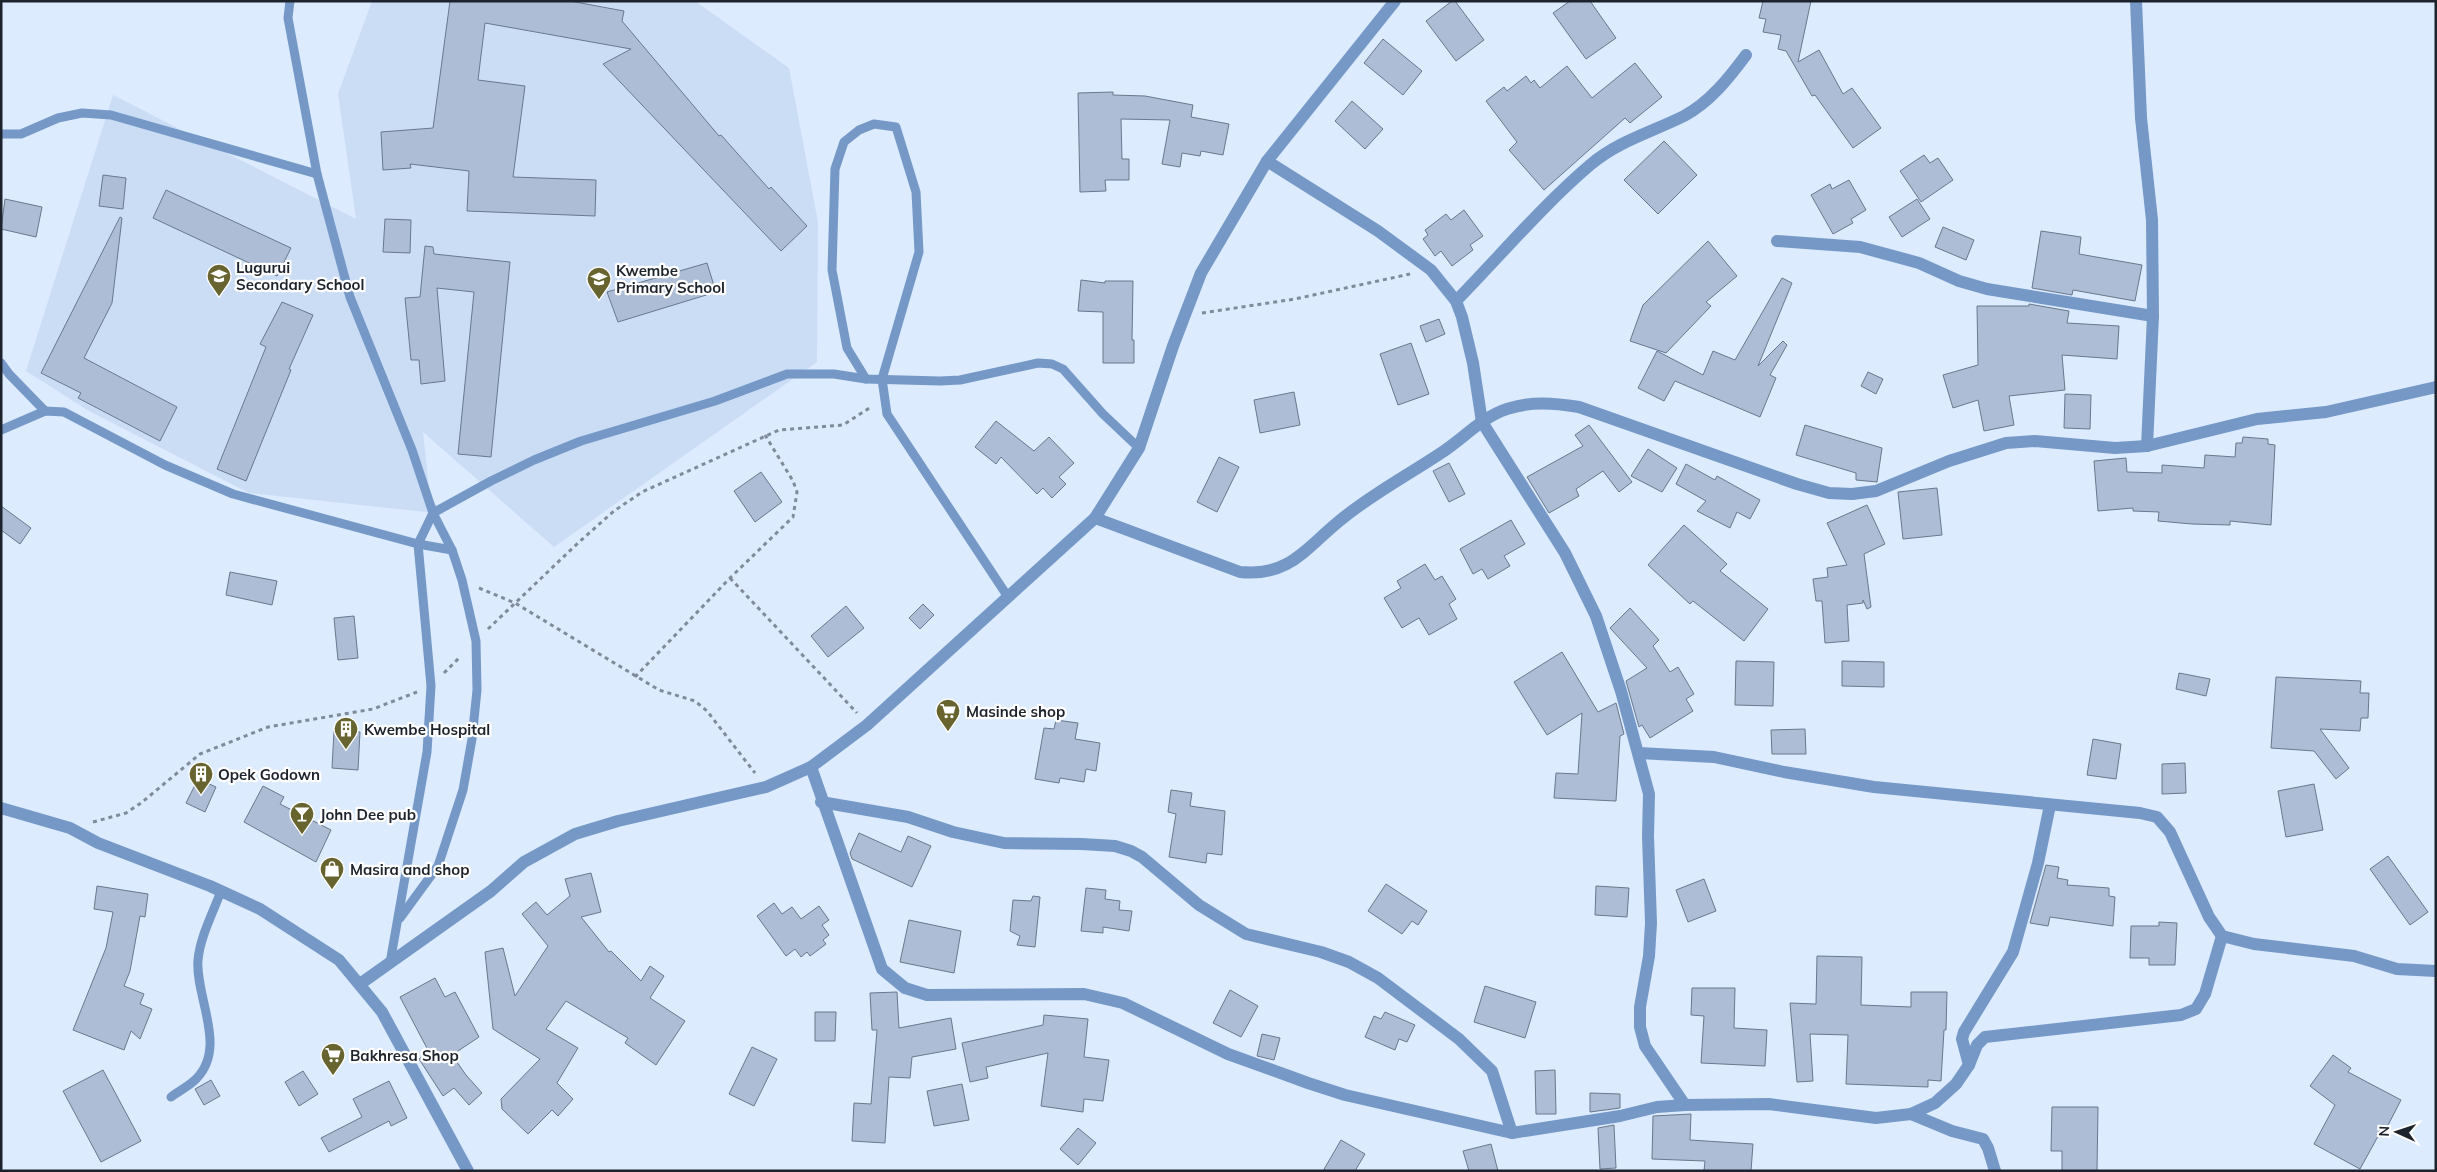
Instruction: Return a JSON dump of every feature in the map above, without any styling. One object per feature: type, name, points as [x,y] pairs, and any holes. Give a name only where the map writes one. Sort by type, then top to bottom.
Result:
[{"type":"street","points":[[360,984],[491,891],[524,862],[575,834],[618,821],[719,800],[766,787],[811,767],[867,725],[1095,518],[1138,448],[1201,273],[1267,161],[1395,1]]},
{"type":"street","points":[[2136,1],[2141,118],[2152,220],[2153,316],[2147,446]]},
{"type":"street","points":[[1456,302],[1590,165],[1623,142],[1691,111],[1729,78],[1746,55]]},
{"type":"street","points":[[1267,161],[1378,231],[1431,270],[1456,302],[1462,317],[1473,363],[1482,422],[1565,553],[1596,616],[1639,753],[1649,794],[1648,836],[1651,924],[1649,956],[1640,1007],[1640,1027],[1645,1046],[1685,1105]]},
{"type":"street","points":[[1777,241],[1876,250],[1919,263],[1959,281],[1987,289],[2153,316]]},
{"type":"street","points":[[1095,518],[1240,572],[1259,574],[1272,572],[1287,565],[1343,517],[1390,483],[1442,453],[1482,422],[1506,409],[1528,404],[1552,402],[1578,407],[1727,461],[1797,484],[1837,494],[1852,494],[1876,491],[1956,459],[2006,443],[2035,441],[2115,448],[2147,446],[2222,426],[2257,419],[2326,412],[2436,387]]},
{"type":"street","points":[[1639,753],[1714,756],[1784,772],[1874,787],[2140,813],[2157,817],[2170,832],[2209,916],[2222,936],[2254,944],[2303,948],[2354,956],[2397,969],[2436,971]]},
{"type":"street","points":[[811,767],[882,969],[905,988],[927,995],[946,996],[1084,994],[1123,1004],[1228,1054],[1336,1092],[1512,1133],[1620,1116],[1657,1107],[1685,1105],[1769,1104],[1876,1118],[1911,1114],[1935,1103],[1956,1084],[1969,1065],[1977,1045],[1985,1037],[2180,1015],[2196,1009],[2205,994],[2222,936]]},
{"type":"street","points":[[822,802],[908,817],[953,832],[1004,843],[1115,846],[1131,851],[1142,857],[1199,905],[1246,934],[1320,952],[1349,962],[1386,984],[1459,1039],[1492,1071],[1512,1133]]},
{"type":"street","points":[[1969,1065],[1962,1039],[1964,1032],[2013,952],[2038,863],[2050,805]]},
{"type":"street","points":[[1,808],[70,828],[98,844],[221,891],[260,909],[339,960],[382,1012],[468,1171]]},
{"type":"street","points":[[1911,1114],[1952,1131],[1983,1139],[1988,1148],[1995,1171]]},
{"type":"lane","points":[[290,1],[288,18],[317,174],[350,297],[412,450],[433,514],[452,550],[462,580],[476,641],[477,690],[472,739],[463,790],[438,866],[398,921]]},
{"type":"lane","points":[[1,134],[21,134],[58,118],[82,113],[111,115],[317,174]]},
{"type":"lane","points":[[866,378],[847,348],[832,270],[835,169],[844,142],[859,130],[874,124],[896,127],[916,192],[919,252],[882,379],[887,414],[1008,597]]},
{"type":"lane","points":[[1,363],[45,412]]},
{"type":"lane","points":[[390,963],[427,752],[431,686],[418,544],[433,514],[491,481],[534,460],[581,441],[716,401],[777,376],[787,374],[834,374],[882,379],[960,380],[1038,363],[1052,364],[1064,369],[1103,414],[1138,448]]},
{"type":"lane","points":[[1,430],[45,412],[64,412],[165,465],[233,494],[418,544],[452,550]]},
{"type":"lane","points":[[171,1097],[197,1078],[208,1059],[210,1030],[199,978],[198,961],[201,946],[221,891]]},
{"type":"path","points":[[1184,316],[1295,299],[1431,270]]},
{"type":"path","points":[[70,828],[126,813],[141,803],[200,754],[214,748],[268,727],[373,710],[431,686],[515,603],[614,511],[642,492],[765,435],[779,430],[843,425],[885,400]]},
{"type":"path","points":[[635,677],[730,578],[793,517],[796,492],[793,481],[765,435]]},
{"type":"path","points":[[730,578],[867,725]]},
{"type":"path","points":[[462,580],[515,603],[659,690],[695,701],[707,712],[766,787]]},
{"type":"shaded area","name":"Kwembe Primary School","points":[[372,1],[695,1],[789,68],[818,222],[817,362],[554,547],[423,432],[430,497],[444,514],[249,493],[89,411],[26,371],[113,95],[356,219],[338,94]]},
{"type":"building","points":[[450,1],[570,1],[624,11],[622,21],[719,136],[721,135],[769,189],[771,187],[807,226],[781,251],[603,64],[631,49],[485,23],[478,80],[525,86],[513,177],[596,180],[595,216],[467,211],[469,171],[410,164],[411,168],[383,170],[381,132],[433,128]]},
{"type":"building","points":[[1452,1],[1455,1],[1484,40],[1456,61],[1426,21]]},
{"type":"building","points":[[1570,1],[1590,1],[1616,38],[1586,59],[1553,13]]},
{"type":"building","points":[[1763,1],[1811,1],[1798,62],[1819,50],[1843,94],[1852,88],[1881,128],[1853,148],[1815,95],[1812,96],[1786,51],[1778,49],[1781,35],[1763,32],[1766,19],[1759,18]]},
{"type":"building","points":[[1383,39],[1422,71],[1403,95],[1364,63]]},
{"type":"building","points":[[1635,63],[1662,97],[1630,123],[1625,118],[1544,190],[1509,150],[1517,142],[1486,101],[1504,87],[1507,91],[1526,76],[1531,83],[1534,80],[1540,88],[1567,66],[1592,98]]},
{"type":"building","points":[[1113,92],[1113,95],[1145,96],[1193,105],[1191,117],[1229,124],[1223,155],[1201,151],[1200,156],[1182,153],[1180,167],[1162,164],[1170,120],[1121,119],[1122,159],[1129,159],[1129,180],[1105,180],[1106,191],[1080,192],[1078,93]]},
{"type":"building","points":[[1352,101],[1383,129],[1365,149],[1335,121]]},
{"type":"building","points":[[1664,141],[1697,175],[1658,214],[1624,180]]},
{"type":"building","points":[[1924,155],[1930,163],[1938,158],[1953,180],[1921,202],[1900,171]]},
{"type":"building","points":[[103,175],[126,178],[123,209],[99,206]]},
{"type":"building","points":[[1849,180],[1866,210],[1851,219],[1853,223],[1833,234],[1811,195],[1830,184],[1832,189]]},
{"type":"building","points":[[166,190],[291,248],[277,276],[153,218]]},
{"type":"building","points":[[5,199],[42,207],[36,237],[1,229]]},
{"type":"building","points":[[1917,199],[1930,219],[1902,237],[1889,217]]},
{"type":"building","points":[[1464,210],[1483,236],[1470,245],[1473,250],[1452,266],[1441,251],[1435,256],[1423,239],[1428,235],[1425,230],[1446,214],[1451,220]]},
{"type":"building","points":[[120,217],[122,218],[112,303],[84,358],[177,407],[160,441],[78,398],[81,393],[41,373]]},
{"type":"building","points":[[385,219],[411,220],[410,253],[383,252]]},
{"type":"building","points":[[1943,227],[1974,240],[1966,260],[1935,247]]},
{"type":"building","points":[[2041,231],[2081,237],[2079,254],[2142,265],[2135,301],[2073,290],[2072,295],[2032,288]]},
{"type":"building","points":[[1708,241],[1737,276],[1706,302],[1711,306],[1666,353],[1630,341],[1643,305]]},
{"type":"building","points":[[425,246],[433,247],[434,254],[510,262],[491,457],[458,454],[474,292],[437,288],[445,381],[421,384],[419,360],[411,360],[405,298],[420,297]]},
{"type":"building","points":[[707,263],[716,292],[618,322],[607,292]]},
{"type":"building","points":[[1782,278],[1792,283],[1758,366],[1783,341],[1787,345],[1770,375],[1776,378],[1760,417],[1675,381],[1664,401],[1638,388],[1657,351],[1703,375],[1713,351],[1735,360]]},
{"type":"building","points":[[1081,280],[1105,283],[1105,281],[1133,281],[1132,340],[1134,340],[1134,363],[1103,363],[1103,312],[1078,311]]},
{"type":"building","points":[[282,302],[313,315],[289,369],[291,370],[246,481],[217,469],[266,347],[260,344]]},
{"type":"building","points":[[2029,304],[2069,311],[2067,323],[2119,326],[2117,359],[2062,355],[2065,390],[2009,396],[2014,425],[1984,431],[1978,400],[1953,408],[1943,375],[1978,365],[1977,306],[2029,306]]},
{"type":"building","points":[[1439,319],[1445,334],[1426,342],[1420,326]]},
{"type":"building","points":[[1411,343],[1429,394],[1398,405],[1380,354]]},
{"type":"building","points":[[1868,372],[1883,379],[1876,394],[1861,386]]},
{"type":"building","points":[[1294,392],[1300,425],[1260,433],[1254,400]]},
{"type":"building","points":[[2065,394],[2091,395],[2090,429],[2064,428]]},
{"type":"building","points":[[996,421],[1034,451],[1049,437],[1074,463],[1059,477],[1066,484],[1052,498],[1043,488],[1037,494],[1001,457],[996,464],[975,447]]},
{"type":"building","points":[[1589,425],[1632,482],[1619,492],[1603,471],[1576,489],[1579,496],[1549,513],[1527,477],[1583,446],[1575,435]]},
{"type":"building","points":[[1805,425],[1882,448],[1877,482],[1856,480],[1856,473],[1796,455]]},
{"type":"building","points":[[2243,437],[2268,439],[2268,444],[2275,445],[2271,525],[2230,521],[2230,525],[2158,521],[2159,512],[2133,511],[2133,508],[2098,511],[2094,461],[2126,458],[2127,472],[2162,473],[2162,465],[2204,468],[2205,455],[2235,457],[2236,443],[2242,443]]},
{"type":"building","points":[[1648,449],[1677,468],[1662,492],[1631,476]]},
{"type":"building","points":[[1219,457],[1239,467],[1217,512],[1197,502]]},
{"type":"building","points":[[1449,463],[1465,494],[1449,502],[1433,471]]},
{"type":"building","points":[[1686,464],[1715,480],[1717,476],[1760,500],[1750,519],[1737,512],[1730,528],[1697,511],[1706,501],[1676,484]]},
{"type":"building","points":[[761,472],[782,502],[755,522],[734,491]]},
{"type":"building","points":[[1937,488],[1942,535],[1903,539],[1898,492]]},
{"type":"building","points":[[1867,505],[1885,544],[1864,554],[1871,607],[1867,609],[1863,600],[1863,603],[1847,605],[1849,641],[1825,643],[1822,601],[1816,601],[1813,579],[1828,577],[1827,568],[1847,565],[1827,523]]},
{"type":"building","points":[[1,506],[31,528],[20,544],[1,530]]},
{"type":"building","points":[[1511,520],[1525,544],[1504,556],[1510,566],[1488,579],[1482,569],[1473,574],[1460,549]]},
{"type":"building","points":[[1684,525],[1727,564],[1720,571],[1768,609],[1744,641],[1693,601],[1690,604],[1648,565]]},
{"type":"building","points":[[1425,564],[1435,580],[1442,576],[1456,599],[1449,604],[1457,619],[1429,635],[1419,618],[1402,628],[1384,598],[1401,588],[1397,581]]},
{"type":"building","points":[[230,572],[277,581],[272,605],[226,595]]},
{"type":"building","points":[[923,604],[934,615],[920,629],[909,618]]},
{"type":"building","points":[[846,606],[864,628],[828,657],[811,636]]},
{"type":"building","points":[[1630,608],[1659,640],[1653,646],[1670,672],[1678,667],[1694,694],[1686,699],[1693,711],[1650,738],[1642,725],[1639,727],[1626,681],[1647,668],[1610,628]]},
{"type":"building","points":[[354,616],[358,658],[338,660],[334,618]]},
{"type":"building","points":[[1562,652],[1598,712],[1616,703],[1624,734],[1620,736],[1616,801],[1554,798],[1556,773],[1578,774],[1582,713],[1547,735],[1514,682]]},
{"type":"building","points":[[1736,661],[1774,662],[1773,706],[1735,705]]},
{"type":"building","points":[[1842,661],[1884,662],[1884,687],[1842,686]]},
{"type":"building","points":[[2179,673],[2210,679],[2206,696],[2176,689]]},
{"type":"building","points":[[2276,677],[2361,681],[2360,693],[2369,693],[2368,718],[2361,718],[2360,731],[2320,729],[2349,768],[2336,779],[2314,751],[2271,748]]},
{"type":"building","points":[[1056,720],[1078,723],[1075,739],[1100,743],[1096,771],[1086,769],[1084,782],[1060,778],[1059,783],[1035,779],[1044,728],[1054,729]]},
{"type":"building","points":[[1805,729],[1806,754],[1772,754],[1771,730]]},
{"type":"building","name":"Kwembe Hospital","points":[[334,731],[360,732],[358,770],[332,768]]},
{"type":"building","points":[[2093,739],[2121,744],[2116,779],[2087,775]]},
{"type":"building","points":[[2185,763],[2186,793],[2162,794],[2162,764]]},
{"type":"building","name":"Opek Godown","points":[[198,779],[216,787],[205,812],[186,803]]},
{"type":"building","points":[[2314,784],[2323,830],[2286,837],[2278,791]]},
{"type":"building","points":[[263,786],[284,797],[280,804],[331,830],[316,862],[244,822]]},
{"type":"building","points":[[1171,790],[1192,793],[1190,806],[1225,811],[1222,855],[1207,853],[1206,863],[1169,857],[1176,814],[1168,812]]},
{"type":"building","points":[[859,833],[901,852],[908,836],[931,846],[912,887],[852,859],[850,853]]},
{"type":"building","points":[[2388,856],[2428,912],[2410,925],[2370,869]]},
{"type":"building","points":[[2046,865],[2059,867],[2057,878],[2068,880],[2067,885],[2109,888],[2109,896],[2115,897],[2113,926],[2050,917],[2048,926],[2030,923]]},
{"type":"building","points":[[591,873],[601,912],[581,917],[609,952],[611,951],[641,981],[650,966],[664,976],[650,998],[685,1021],[656,1065],[625,1043],[628,1038],[566,1001],[546,1029],[578,1048],[557,1083],[573,1099],[558,1116],[552,1110],[528,1134],[502,1109],[501,1099],[540,1059],[493,1029],[485,952],[503,948],[515,996],[548,946],[522,914],[536,902],[547,915],[570,896],[565,879]]},
{"type":"building","points":[[1704,879],[1716,911],[1688,922],[1676,890]]},
{"type":"building","points":[[1386,884],[1427,911],[1418,925],[1412,921],[1402,934],[1368,911]]},
{"type":"building","points":[[97,886],[148,894],[145,917],[140,916],[130,971],[124,986],[144,994],[140,1004],[152,1009],[140,1039],[131,1031],[124,1050],[73,1030],[106,948],[113,912],[94,909]]},
{"type":"building","points":[[1596,886],[1629,888],[1627,917],[1595,915]]},
{"type":"building","points":[[1086,888],[1106,890],[1105,899],[1120,901],[1119,910],[1132,911],[1129,931],[1103,927],[1103,933],[1081,931]]},
{"type":"building","points":[[1033,896],[1040,897],[1035,947],[1017,945],[1020,936],[1010,931],[1013,900],[1031,901]]},
{"type":"building","points":[[774,903],[782,914],[792,907],[801,919],[819,906],[829,920],[822,925],[829,935],[823,940],[826,944],[810,956],[807,952],[801,957],[795,949],[786,956],[757,916]]},
{"type":"building","points":[[909,920],[961,931],[954,973],[900,962]]},
{"type":"building","points":[[2159,922],[2177,923],[2175,965],[2149,965],[2149,958],[2130,958],[2131,926],[2159,926]]},
{"type":"building","points":[[1817,956],[1862,957],[1861,1005],[1911,1007],[1911,992],[1947,992],[1946,1030],[1944,1030],[1941,1081],[1928,1080],[1928,1087],[1846,1084],[1848,1035],[1810,1034],[1813,1081],[1797,1082],[1790,1003],[1816,1004]]},
{"type":"building","points":[[435,978],[445,997],[455,992],[479,1037],[452,1055],[482,1093],[469,1105],[454,1088],[443,1096],[419,1059],[429,1052],[400,997]]},
{"type":"building","points":[[1485,986],[1536,1002],[1525,1038],[1474,1022]]},
{"type":"building","points":[[1692,988],[1735,988],[1734,1028],[1767,1030],[1765,1066],[1701,1063],[1704,1016],[1691,1015]]},
{"type":"building","points":[[1230,990],[1258,1006],[1241,1037],[1213,1023]]},
{"type":"building","points":[[897,992],[899,1028],[951,1018],[956,1049],[912,1057],[910,1078],[889,1077],[885,1143],[852,1141],[854,1103],[871,1104],[877,1030],[872,1030],[870,993]]},
{"type":"building","points":[[815,1012],[836,1012],[835,1041],[815,1041]]},
{"type":"building","points":[[1385,1012],[1415,1025],[1407,1042],[1399,1039],[1395,1050],[1365,1037],[1374,1016],[1381,1019]]},
{"type":"building","points":[[1044,1015],[1088,1019],[1084,1057],[1109,1060],[1103,1101],[1084,1099],[1083,1112],[1041,1106],[1048,1053],[986,1067],[988,1078],[970,1082],[962,1043],[1043,1025]]},
{"type":"building","points":[[1262,1034],[1280,1038],[1274,1060],[1257,1056]]},
{"type":"building","points":[[752,1047],[777,1059],[754,1106],[729,1094]]},
{"type":"building","points":[[2333,1055],[2351,1068],[2348,1072],[2401,1100],[2385,1131],[2382,1129],[2360,1169],[2314,1144],[2335,1105],[2310,1086]]},
{"type":"building","points":[[103,1070],[141,1141],[101,1162],[63,1091]]},
{"type":"building","points":[[1555,1070],[1556,1114],[1536,1114],[1535,1071]]},
{"type":"building","points":[[303,1071],[318,1094],[299,1106],[285,1082]]},
{"type":"building","points":[[211,1080],[220,1096],[204,1105],[195,1089]]},
{"type":"building","points":[[389,1081],[407,1118],[391,1126],[389,1121],[329,1152],[321,1138],[362,1117],[353,1099]]},
{"type":"building","points":[[962,1084],[969,1120],[934,1126],[927,1091]]},
{"type":"building","points":[[1590,1093],[1620,1094],[1620,1108],[1590,1112]]},
{"type":"building","points":[[2052,1107],[2098,1107],[2097,1171],[2062,1171],[2062,1151],[2051,1151]]},
{"type":"building","points":[[1691,1114],[1690,1140],[1753,1144],[1751,1171],[1704,1171],[1705,1161],[1652,1159],[1653,1116]]},
{"type":"building","points":[[1614,1125],[1616,1168],[1600,1169],[1598,1128]]},
{"type":"building","points":[[1078,1128],[1096,1143],[1078,1165],[1060,1149]]},
{"type":"building","points":[[1341,1140],[1365,1154],[1355,1171],[1323,1171]]},
{"type":"building","points":[[1491,1144],[1498,1171],[1469,1171],[1463,1151]]},
{"type":"place","name":"Lugurui Secondary School","points":[[219,297]]},
{"type":"place","name":"Kwembe Primary School","points":[[599,300]]},
{"type":"place","name":"Masinde shop","points":[[948,732]]},
{"type":"place","name":"Kwembe Hospital","points":[[346,750]]},
{"type":"place","name":"Opek Godown","points":[[201,795]]},
{"type":"place","name":"John Dee pub","points":[[302,835]]},
{"type":"place","name":"Masira and shop","points":[[332,890]]},
{"type":"place","name":"Bakhresa Shop","points":[[333,1076]]}]
